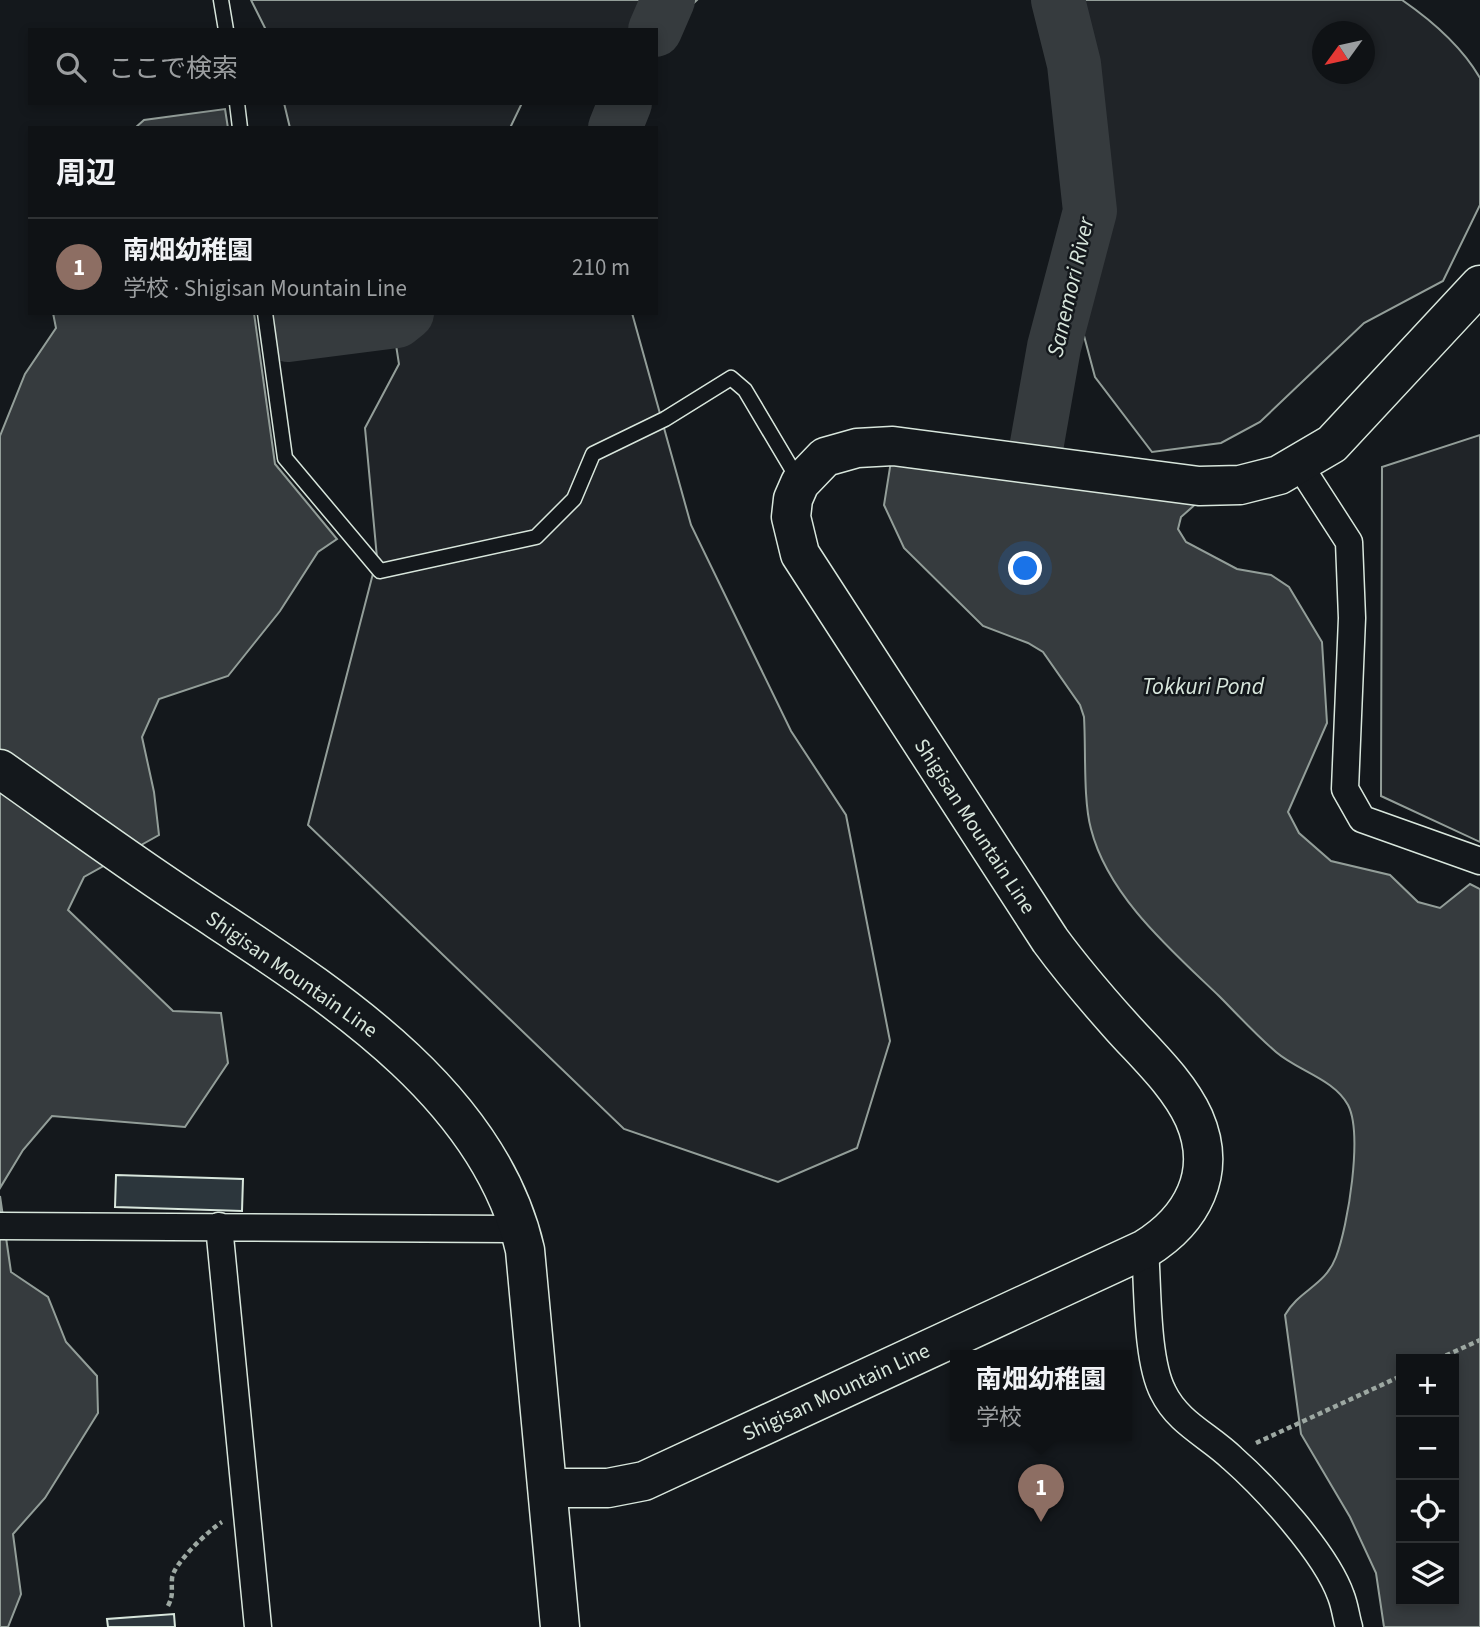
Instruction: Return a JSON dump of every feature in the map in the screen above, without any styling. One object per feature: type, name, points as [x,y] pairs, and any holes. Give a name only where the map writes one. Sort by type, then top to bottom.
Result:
[{"type":"main road","name":"Shigisan Mountain Line","points":[[549,1488],[608,1488],[644,1481],[1145,1248],[1169,1234],[1180,1222],[1197,1193],[1203,1159],[1194,1118],[1167,1079],[1082,983],[1050,940],[809,569],[793,537],[793,499],[800,483],[825,457],[840,451],[893,446],[1199,486],[1261,481],[1300,466],[1325,450],[1351,426],[1479,287]]},
{"type":"main road","name":"Shigisan Mountain Line","points":[[0,769],[154,878],[329,995],[408,1061],[450,1108],[481,1153],[503,1188],[520,1229],[528,1271],[561,1627]]},
{"type":"street","points":[[1300,466],[1349,542],[1352,618],[1345,789],[1362,819],[1480,861]]},
{"type":"street","points":[[0,1226],[520,1229]]},
{"type":"street","points":[[207,1226],[247,1511],[258,1627]]},
{"type":"street","points":[[1145,1248],[1152,1350],[1162,1391],[1185,1423],[1230,1456],[1266,1492],[1318,1555],[1341,1594],[1349,1627]]},
{"type":"lane","points":[[220,0],[226,28]]},
{"type":"lane","points":[[237,105],[240,126]]},
{"type":"lane","points":[[265,315],[285,458],[380,571],[536,537],[574,499],[593,454],[665,419],[731,378],[745,390],[800,483]]},
{"type":"path","points":[[1449,1354],[1480,1340]]},
{"type":"path","points":[[1262,1440],[1396,1378]]},
{"type":"path","points":[[168,1606],[174,1593],[172,1579],[177,1562],[191,1553],[210,1529],[247,1511]]},
{"type":"shaded area","points":[[251,0],[697,0],[666,29],[658,33],[658,28],[265,28]]},
{"type":"shaded area","points":[[1065,0],[1402,0],[1445,35],[1473,67],[1480,78],[1480,205],[1443,281],[1364,323],[1260,422],[1221,443],[1152,452],[1095,377],[1083,332],[1093,285]]},
{"type":"shaded area","points":[[284,105],[521,105],[511,126],[290,126]]},
{"type":"shaded area","points":[[391,315],[633,315],[691,525],[791,731],[846,815],[890,1041],[857,1148],[778,1182],[624,1129],[308,825],[377,558],[365,428],[399,364]]},
{"type":"shaded area","points":[[1480,435],[1480,842],[1381,796],[1382,467]]},
{"type":"water","points":[[225,109],[228,126],[137,126],[144,120]]},
{"type":"water","points":[[53,315],[254,315],[275,464],[337,539],[318,552],[280,611],[228,676],[159,699],[142,737],[154,792],[159,835],[84,877],[68,910],[173,1011],[221,1013],[228,1063],[185,1127],[52,1116],[23,1150],[0,1188],[0,436],[25,374],[56,328]]},
{"type":"water","name":"Tokkuri Pond","points":[[891,461],[1198,502],[1181,517],[1178,529],[1186,542],[1237,569],[1271,575],[1289,587],[1322,642],[1327,723],[1288,812],[1299,833],[1331,861],[1390,875],[1418,902],[1440,908],[1470,884],[1480,889],[1480,1627],[1384,1627],[1376,1573],[1350,1517],[1301,1434],[1285,1315],[1297,1299],[1325,1275],[1341,1243],[1354,1158],[1352,1119],[1348,1105],[1334,1088],[1285,1059],[1269,1045],[1162,941],[1126,899],[1099,854],[1088,817],[1084,717],[1080,705],[1043,652],[1028,643],[983,626],[904,548],[884,505]]},
{"type":"water","points":[[0,1196],[11,1272],[48,1297],[66,1342],[97,1376],[98,1413],[45,1498],[13,1534],[21,1594],[8,1627],[0,1627]]},
{"type":"building","points":[[116,1175],[243,1179],[242,1211],[115,1207]]},
{"type":"building","points":[[174,1614],[175,1627],[108,1627],[107,1619]]},
{"type":"waterway","points":[[656,28],[668,0]]},
{"type":"waterway","name":"Sanemori River","points":[[1036,449],[1054,347],[1090,211],[1074,64],[1058,0]]},
{"type":"waterway","points":[[616,126],[624,105]]},
{"type":"waterway","points":[[288,335],[397,321],[404,315]]},
{"type":"place","name":"南畑幼稚園","points":[[1041,1522]]}]
